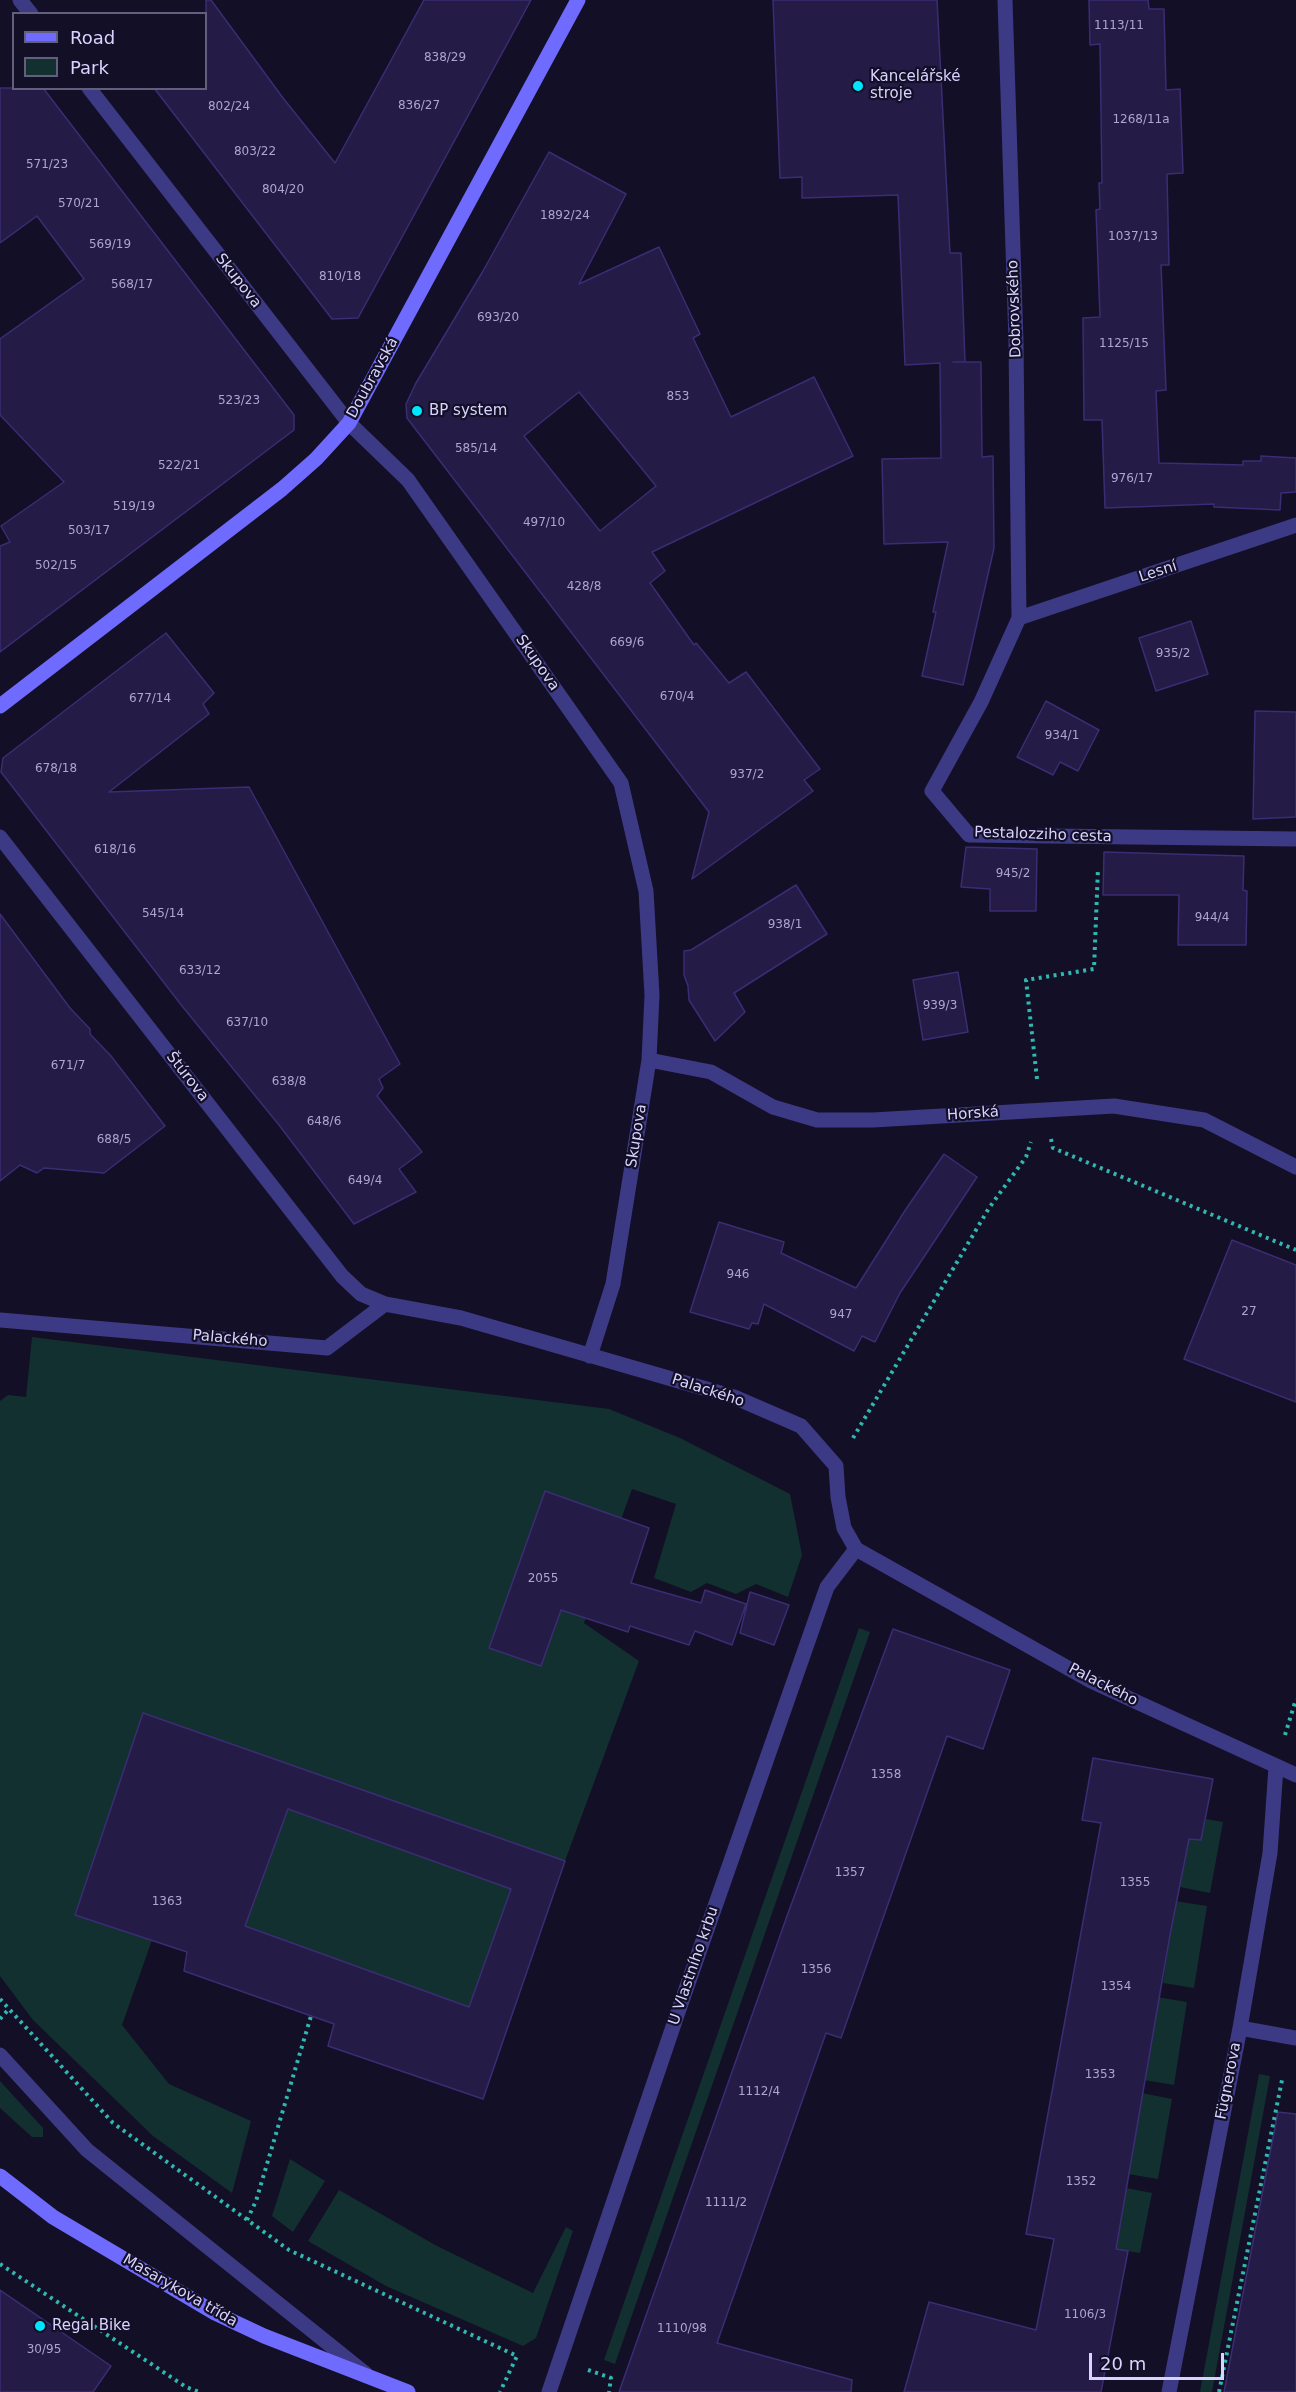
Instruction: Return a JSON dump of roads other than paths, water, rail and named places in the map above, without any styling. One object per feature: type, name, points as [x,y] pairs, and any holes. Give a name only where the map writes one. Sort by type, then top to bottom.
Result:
[{"type":"street","points":[[20,0],[29,12]]},
{"type":"street","name":"Doubravská","points":[[0,706],[282,489],[316,459],[349,423],[578,0]]},
{"type":"street","name":"Dobrovského","points":[[1005,0],[1016,342],[1019,618]]},
{"type":"street","name":"Skupova","points":[[91,90],[349,423],[408,480],[621,783],[646,891],[652,995],[649,1060],[613,1284],[590,1356]]},
{"type":"street","name":"Lesní","points":[[1019,618],[1296,525]]},
{"type":"street","name":"Pestalozziho cesta","points":[[1019,618],[981,702],[932,791],[969,836],[1296,839]]},
{"type":"street","name":"Štúrova","points":[[0,837],[342,1276],[361,1294],[385,1304]]},
{"type":"street","name":"Horská","points":[[649,1060],[711,1072],[773,1107],[817,1120],[873,1120],[1114,1106],[1204,1120],[1296,1167]]},
{"type":"street","name":"Palackého","points":[[0,1320],[327,1348],[385,1304],[460,1318],[734,1397],[801,1426],[836,1466],[838,1497],[844,1528],[856,1549],[1091,1681],[1296,1775]]},
{"type":"street","name":"U Vlastního krbu","points":[[549,2392],[667,2044],[827,1587],[856,1549]]},
{"type":"street","name":"Fügnerova","points":[[1169,2392],[1240,2028],[1270,1853],[1276,1767]]},
{"type":"street","points":[[1240,2028],[1296,2038]]},
{"type":"street","points":[[0,2055],[87,2150],[373,2379]]},
{"type":"street","name":"Masarykova třída","points":[[0,2176],[53,2217],[215,2313],[264,2336],[408,2392]]},
{"type":"place","name":"Kancelářské stroje","points":[[858,86]]},
{"type":"place","name":"BP system","points":[[417,411]]},
{"type":"place","name":"Regal Bike","points":[[40,2326]]}]
